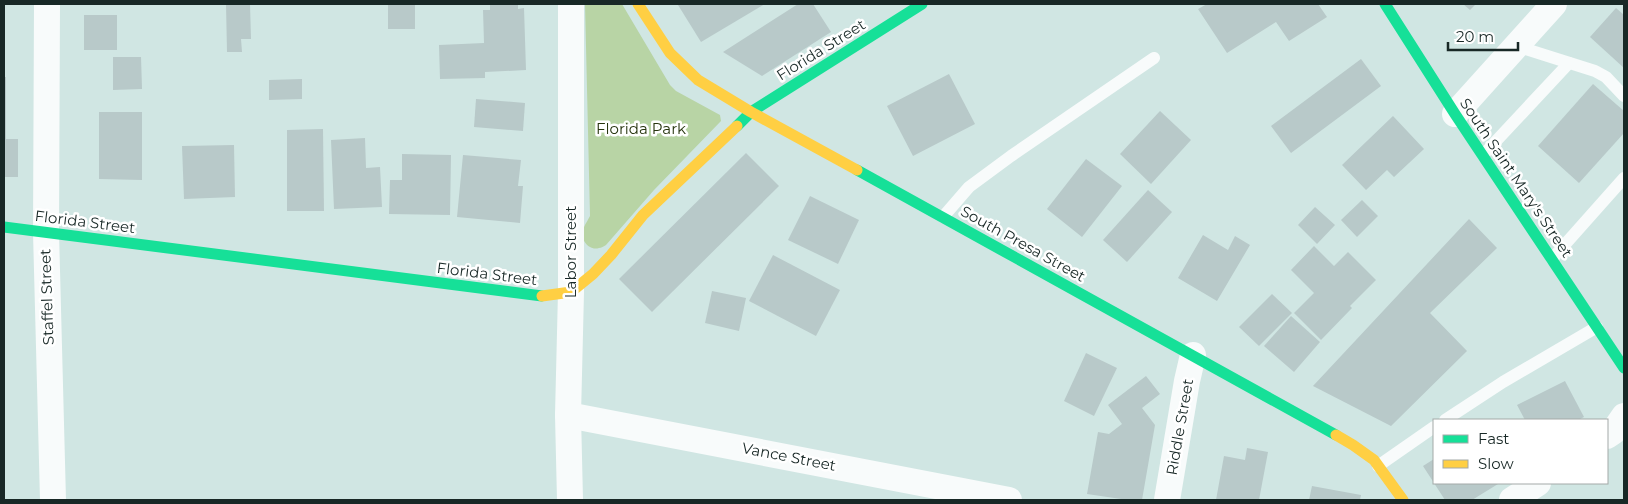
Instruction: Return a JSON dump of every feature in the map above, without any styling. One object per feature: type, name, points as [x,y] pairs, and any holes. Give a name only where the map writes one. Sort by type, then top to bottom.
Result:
[{"type":"main road","name":"South Presa Street","points":[[638,4],[667,50],[702,83],[751,112],[1353,445],[1374,460],[1403,500]]},
{"type":"main road","name":"Florida Street","points":[[4,227],[539,297],[571,292],[593,274],[611,255],[643,215],[751,112],[922,4]]},
{"type":"main road","name":"South Saint Mary's Street","points":[[1386,4],[1455,114],[1624,368]]},
{"type":"street","name":"Staffel Street","points":[[47,4],[46,232],[53,500]]},
{"type":"street","name":"Labor Street","points":[[570,500],[568,414],[571,292],[571,4]]},
{"type":"street","points":[[1455,114],[1554,4]]},
{"type":"street","name":"Riddle Street","points":[[1167,500],[1193,355]]},
{"type":"street","name":"Vance Street","points":[[568,414],[1009,500]]},
{"type":"street","points":[[1608,435],[1613,432],[1624,416]]},
{"type":"street","points":[[1512,500],[1536,484]]},
{"type":"lane","points":[[1516,46],[1595,71],[1606,77],[1624,96]]},
{"type":"lane","points":[[943,217],[969,187],[1154,58]]},
{"type":"lane","points":[[1483,155],[1569,63]]},
{"type":"lane","points":[[1552,259],[1624,178]]},
{"type":"lane","points":[[1447,419],[1503,382],[1597,327]]},
{"type":"lane","points":[[1378,466],[1433,428]]},
{"type":"green space","name":"Florida Park","points":[[585,4],[622,4],[670,85],[676,91],[720,115],[721,121],[654,190],[606,245],[601,248],[592,248],[586,244],[582,234],[590,216]]},
{"type":"building","points":[[226,4],[250,4],[251,39],[241,39],[242,52],[227,52]]},
{"type":"building","points":[[388,4],[415,4],[415,29],[388,29]]},
{"type":"building","points":[[490,4],[518,4],[518,9],[524,8],[526,70],[485,72],[485,78],[440,79],[439,45],[484,43],[483,10],[490,10]]},
{"type":"building","points":[[679,4],[765,4],[701,42]]},
{"type":"building","points":[[798,4],[813,4],[831,32],[762,76],[723,52]]},
{"type":"building","points":[[1207,4],[1318,4],[1327,17],[1289,41],[1276,22],[1227,53],[1198,9]]},
{"type":"building","points":[[1463,4],[1476,4],[1470,10]]},
{"type":"building","points":[[1616,8],[1624,15],[1624,68],[1590,37]]},
{"type":"building","points":[[84,15],[117,15],[117,50],[84,50]]},
{"type":"building","points":[[113,57],[141,57],[142,89],[113,90]]},
{"type":"building","points":[[1361,59],[1381,86],[1291,153],[1271,126]]},
{"type":"building","points":[[949,74],[975,124],[913,156],[887,106]]},
{"type":"building","points":[[4,77],[6,77],[6,139],[18,139],[18,177],[4,177]]},
{"type":"building","points":[[302,79],[302,99],[269,100],[269,80]]},
{"type":"building","points":[[1593,84],[1624,111],[1624,133],[1579,183],[1538,146]]},
{"type":"building","points":[[476,99],[525,103],[523,131],[474,127]]},
{"type":"building","points":[[1160,111],[1191,140],[1151,184],[1120,154]]},
{"type":"building","points":[[99,112],[142,112],[142,180],[99,179]]},
{"type":"building","points":[[1393,116],[1424,149],[1394,177],[1387,170],[1366,190],[1342,165]]},
{"type":"building","points":[[323,129],[324,211],[287,211],[287,130]]},
{"type":"building","points":[[365,138],[366,168],[380,167],[382,207],[334,209],[331,140]]},
{"type":"building","points":[[234,145],[235,197],[184,199],[182,146]]},
{"type":"building","points":[[746,153],[779,186],[652,312],[619,279]]},
{"type":"building","points":[[402,154],[451,155],[450,215],[389,214],[390,180],[402,180]]},
{"type":"building","points":[[463,155],[521,160],[518,186],[523,186],[520,223],[457,217]]},
{"type":"building","points":[[1086,159],[1122,186],[1082,237],[1047,209]]},
{"type":"building","points":[[1148,190],[1172,212],[1127,262],[1103,240]]},
{"type":"building","points":[[810,196],[859,220],[838,264],[788,240]]},
{"type":"building","points":[[1362,200],[1378,216],[1357,237],[1341,220]]},
{"type":"building","points":[[1315,207],[1335,225],[1317,244],[1298,225]]},
{"type":"building","points":[[1469,219],[1497,248],[1430,313],[1467,351],[1391,426],[1313,386]]},
{"type":"building","points":[[1203,235],[1228,250],[1235,236],[1250,245],[1217,301],[1178,278]]},
{"type":"building","points":[[1314,246],[1334,266],[1348,252],[1376,280],[1350,306],[1352,308],[1321,340],[1294,313],[1314,293],[1291,270]]},
{"type":"building","points":[[773,255],[840,290],[816,336],[749,301]]},
{"type":"building","points":[[712,291],[746,298],[739,331],[705,323]]},
{"type":"building","points":[[1272,294],[1292,313],[1259,346],[1239,327]]},
{"type":"building","points":[[1291,316],[1320,342],[1294,372],[1264,346]]},
{"type":"building","points":[[1086,353],[1117,368],[1094,416],[1064,401]]},
{"type":"building","points":[[1146,376],[1160,394],[1142,408],[1155,425],[1142,500],[1128,500],[1087,494],[1098,432],[1109,434],[1122,424],[1108,405]]},
{"type":"building","points":[[1565,381],[1584,417],[1580,419],[1524,419],[1517,405]]},
{"type":"building","points":[[1247,448],[1268,452],[1259,500],[1216,500],[1224,456],[1245,460]]},
{"type":"building","points":[[1433,460],[1433,481],[1423,466]]},
{"type":"building","points":[[1435,484],[1498,484],[1472,500],[1445,500]]},
{"type":"building","points":[[1312,486],[1361,495],[1360,500],[1309,500]]},
{"type":"traffic: fast","points":[[737,126],[751,112],[922,4]]},
{"type":"traffic: fast","points":[[1385,4],[1455,114],[1624,368]]},
{"type":"traffic: fast","points":[[857,170],[1336,435]]},
{"type":"traffic: fast","points":[[4,227],[542,296]]},
{"type":"traffic: slow","points":[[638,4],[670,53],[698,80],[751,112],[857,170]]},
{"type":"traffic: slow","points":[[542,296],[571,292],[593,274],[643,215],[737,126]]},
{"type":"traffic: slow","points":[[1336,435],[1374,460],[1403,500]]}]
